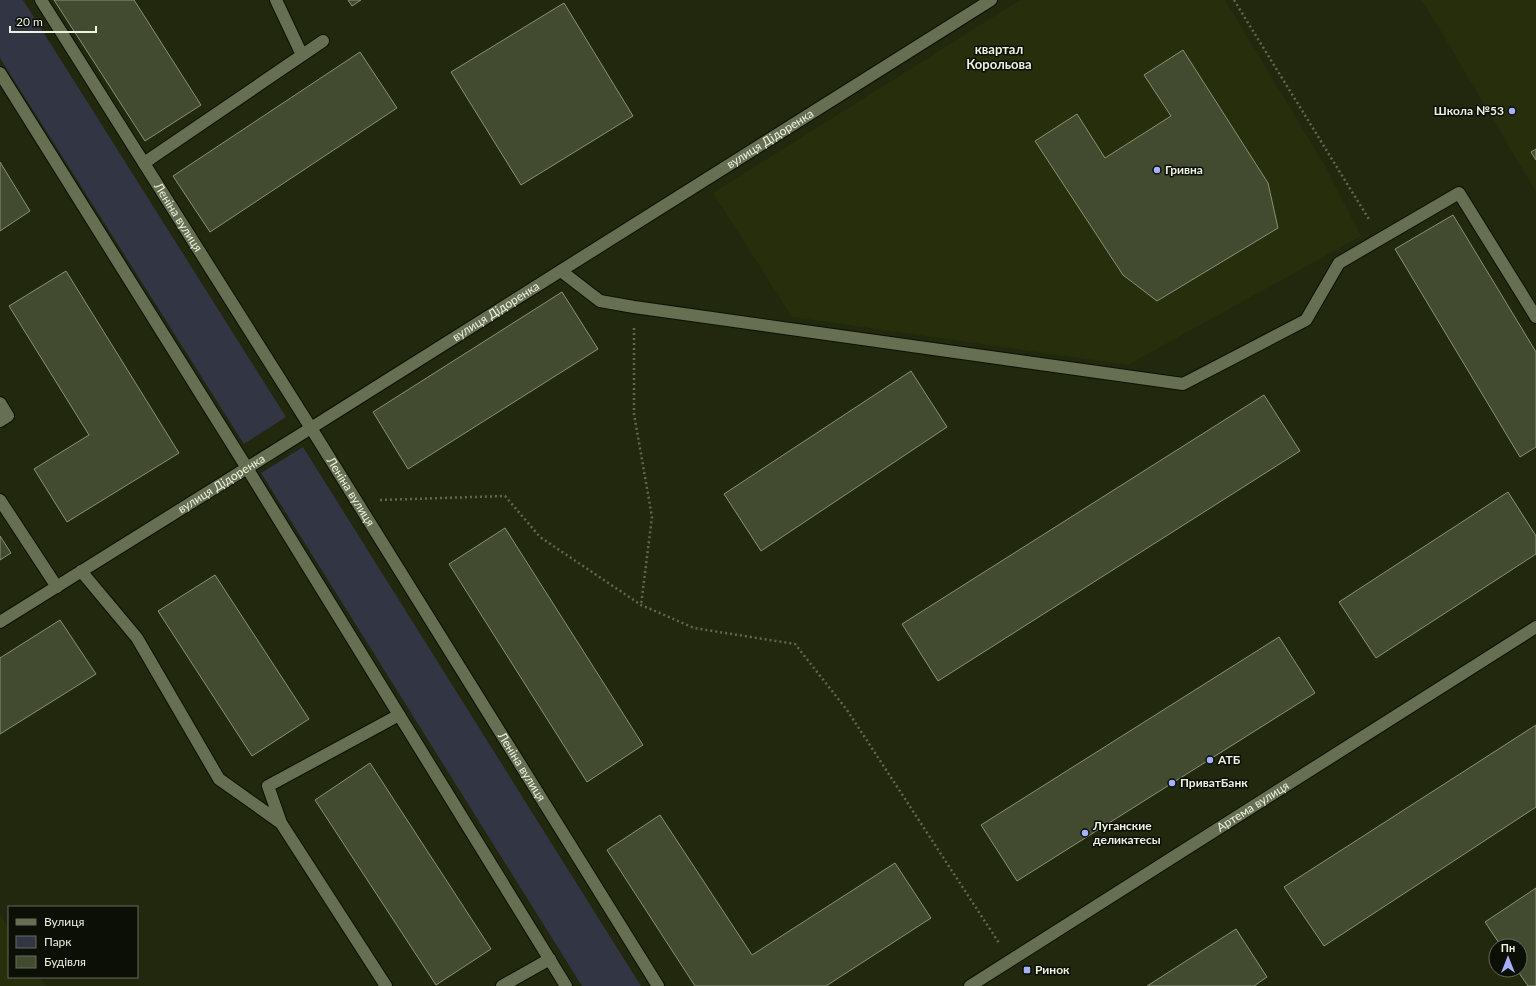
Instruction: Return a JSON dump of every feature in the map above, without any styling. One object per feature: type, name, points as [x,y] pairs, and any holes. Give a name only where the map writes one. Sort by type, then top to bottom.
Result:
[{"type":"street","name":"Леніна вулиця","points":[[40,0],[311,428],[658,986]]},
{"type":"street","points":[[276,0],[302,55]]},
{"type":"street","name":"вулиця Дідоренка","points":[[0,622],[991,0]]},
{"type":"street","points":[[144,163],[323,41]]},
{"type":"street","points":[[0,74],[247,468],[566,986]]},
{"type":"street","points":[[561,271],[600,300],[634,307],[1183,384],[1306,320],[1339,263],[1459,193],[1536,317]]},
{"type":"street","points":[[0,403],[8,416],[0,420]]},
{"type":"street","points":[[0,500],[57,587]]},
{"type":"street","points":[[81,572],[137,638],[219,779],[281,823]]},
{"type":"street","name":"Артема вулиця","points":[[970,986],[1536,627]]},
{"type":"street","points":[[386,986],[281,823],[268,786],[399,715]]},
{"type":"street","points":[[502,986],[550,959]]},
{"type":"path","points":[[1234,0],[1381,239]]},
{"type":"path","points":[[634,307],[634,414],[652,517],[641,605]]},
{"type":"path","points":[[356,501],[505,496],[540,537],[641,605],[694,628],[795,644],[848,710],[989,926],[1010,961]]},
{"type":"shaded area","points":[[1020,0],[1225,0],[1324,164],[1361,236],[1128,365],[792,317],[713,193]]},
{"type":"shaded area","name":"Школа №53","points":[[1421,0],[1536,0],[1536,192],[1440,30]]},
{"type":"shaded area","points":[[0,914],[8,926],[8,978],[41,978],[46,986],[0,986]]},
{"type":"green space","points":[[0,0],[23,0],[286,417],[244,444],[0,58]]},
{"type":"green space","points":[[303,447],[641,986],[582,986],[261,473]]},
{"type":"building","points":[[54,0],[134,0],[201,105],[145,141]]},
{"type":"building","points":[[348,0],[361,0],[352,6]]},
{"type":"building","points":[[564,3],[633,116],[521,185],[451,72]]},
{"type":"building","name":"Гривна","points":[[1183,50],[1268,183],[1278,228],[1157,301],[1123,275],[1035,141],[1077,114],[1105,158],[1171,116],[1144,75]]},
{"type":"building","points":[[360,52],[397,108],[210,232],[173,176]]},
{"type":"building","points":[[1536,149],[1536,160],[1531,152]]},
{"type":"building","points":[[0,162],[30,211],[0,231]]},
{"type":"building","points":[[1453,215],[1536,352],[1536,447],[1520,457],[1395,249]]},
{"type":"building","points":[[66,271],[179,453],[67,522],[34,469],[89,435],[9,306]]},
{"type":"building","points":[[562,292],[598,349],[408,469],[373,412]]},
{"type":"building","points":[[911,371],[947,427],[761,551],[724,494]]},
{"type":"building","points":[[1264,395],[1300,451],[938,681],[902,624]]},
{"type":"building","points":[[1508,492],[1536,536],[1536,554],[1376,658],[1339,602]]},
{"type":"building","points":[[505,528],[643,745],[587,782],[449,564]]},
{"type":"building","points":[[0,536],[11,553],[0,560]]},
{"type":"building","points":[[215,575],[309,719],[252,756],[158,611]]},
{"type":"building","points":[[60,620],[96,674],[0,734],[0,658]]},
{"type":"building","points":[[1279,637],[1315,693],[1017,881],[981,825]]},
{"type":"building","points":[[1536,725],[1536,807],[1324,946],[1284,887]]},
{"type":"building","points":[[370,763],[491,949],[436,985],[315,800]]},
{"type":"building","points":[[660,815],[752,955],[895,863],[931,918],[826,986],[695,986],[607,850]]},
{"type":"building","points":[[1536,888],[1536,986],[1528,986],[1522,978],[1528,978],[1528,938],[1496,938],[1485,922]]},
{"type":"building","points":[[1236,929],[1267,977],[1254,986],[1147,986]]},
{"type":"place","name":"Школа №53","points":[[1512,111]]},
{"type":"place","name":"Гривна","points":[[1157,170]]},
{"type":"place","name":"АТБ","points":[[1210,760]]},
{"type":"place","name":"ПриватБанк","points":[[1172,783]]},
{"type":"place","name":"Луганские деликатесы","points":[[1085,833]]},
{"type":"place","name":"Ринок","points":[[1027,970]]},
{"type":"district","name":"квартал Корольова","points":[[999,56]]}]
